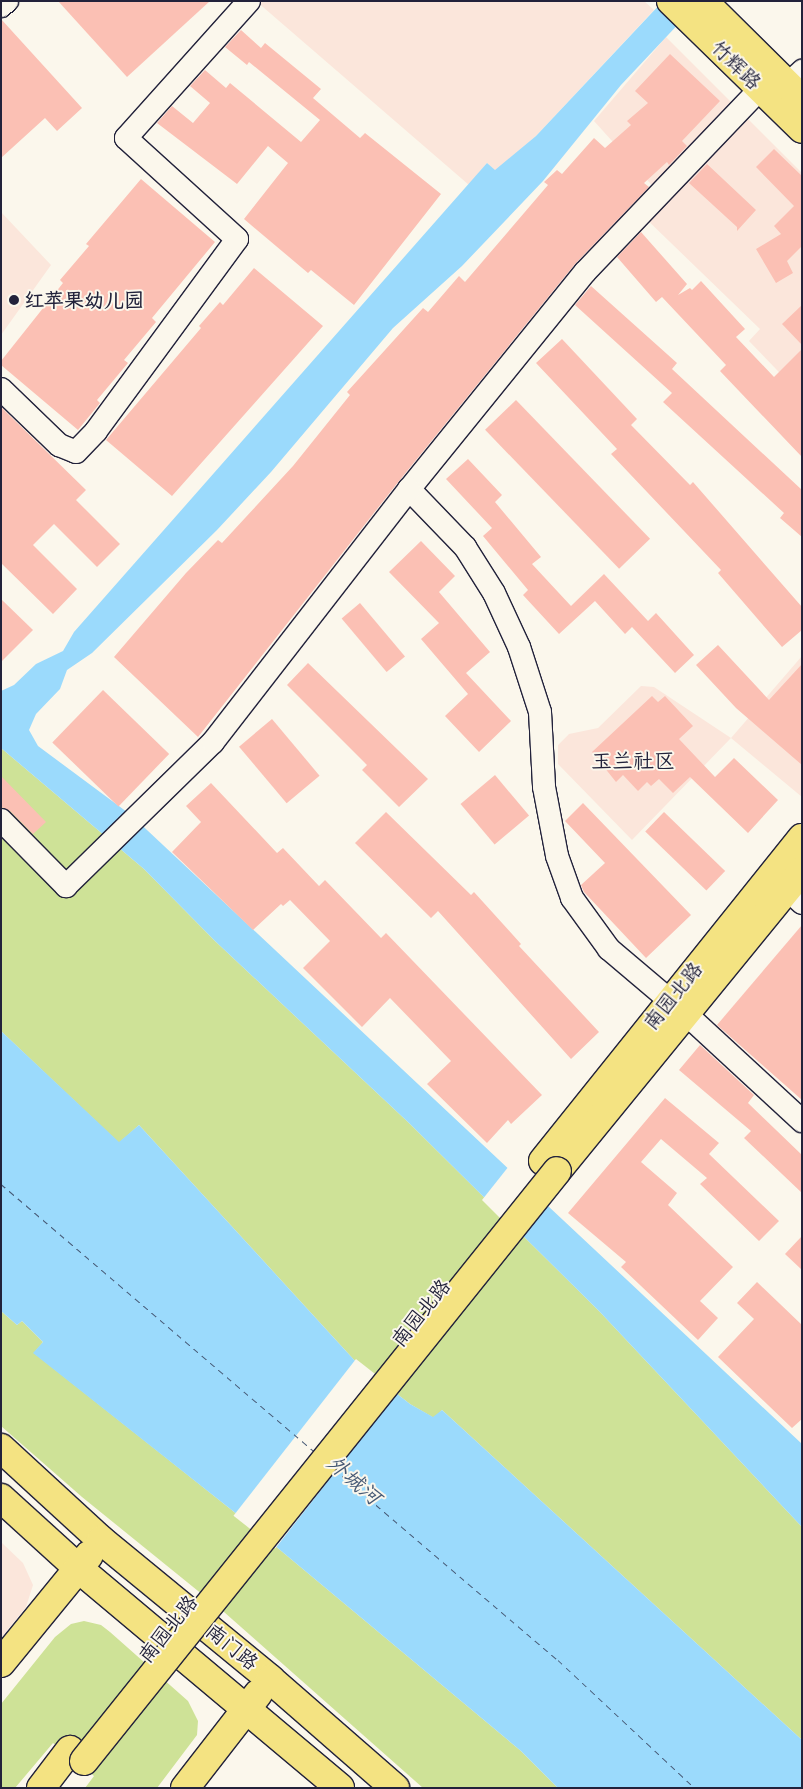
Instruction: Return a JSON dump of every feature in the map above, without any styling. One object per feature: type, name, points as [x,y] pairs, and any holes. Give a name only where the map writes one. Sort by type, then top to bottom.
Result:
[{"type":"main road","name":"竹辉路","points":[[671,1],[703,11],[797,85]]},
{"type":"main road","name":"竹辉路","points":[[703,11],[760,88],[802,129]]},
{"type":"main road","name":"南园北路","points":[[41,1788],[77,1756],[678,1007],[802,838]]},
{"type":"main road","name":"南园北路","points":[[678,1007],[797,888]]},
{"type":"main road","name":"南门路","points":[[1,1448],[101,1540],[270,1679],[395,1788]]},
{"type":"main road","name":"南门路","points":[[1,1498],[78,1568],[340,1788]]},
{"type":"main road","points":[[1,1664],[101,1540]]},
{"type":"main road","points":[[185,1788],[270,1679]]},
{"type":"main road","name":"南园北路","points":[[61,1788],[77,1756]]},
{"type":"street","points":[[1,6],[7,1]]},
{"type":"street","points":[[1,389],[59,445],[76,452],[96,431],[237,239],[126,138],[249,1]]},
{"type":"street","points":[[1,820],[66,886],[138,818],[213,742],[409,490],[586,272],[760,88]]},
{"type":"street","points":[[409,490],[465,547],[494,593],[519,647],[540,712],[544,787],[557,856],[572,898],[609,949],[678,1007],[802,1121]]},
{"type":"shaded area","points":[[256,1],[644,1],[654,10],[536,136],[495,171],[487,163],[469,185]]},
{"type":"shaded area","points":[[666,37],[802,173],[802,396],[749,341],[760,329],[640,213],[658,192],[594,121]]},
{"type":"shaded area","name":"红苹果幼儿园","points":[[1,212],[51,265],[1,335]]},
{"type":"shaded area","points":[[802,656],[802,797],[731,738]]},
{"type":"shaded area","points":[[641,686],[654,687],[731,738],[632,840],[558,764],[558,745],[569,734],[598,728]]},
{"type":"shaded area","points":[[1,1542],[23,1563],[33,1585],[26,1607],[1,1638]]},
{"type":"green space","points":[[1,748],[144,869],[215,941],[409,1123],[599,1311],[802,1527],[802,1740],[442,1410],[434,1418],[410,1404],[356,1362],[139,1125],[119,1143],[1,1031]]},
{"type":"green space","points":[[1,1311],[17,1325],[22,1321],[43,1342],[34,1353],[238,1515],[521,1751],[558,1788],[423,1788],[224,1612],[82,1497],[1,1426]]},
{"type":"green space","points":[[84,1621],[101,1625],[188,1701],[198,1721],[197,1735],[157,1788],[85,1788],[94,1776],[53,1743],[15,1788],[1,1788],[1,1704],[55,1637],[71,1624]]},
{"type":"water","points":[[663,1],[700,1],[621,85],[543,181],[462,266],[393,328],[271,472],[217,530],[92,653],[67,670],[60,689],[36,714],[29,730],[38,746],[131,815],[802,1444],[802,1527],[599,1311],[409,1123],[215,941],[144,869],[1,748],[1,691],[14,685],[36,664],[63,651],[74,632],[487,163],[495,170],[536,136]]},
{"type":"water","name":"外城河","points":[[1,1031],[119,1142],[139,1125],[356,1362],[410,1404],[433,1417],[442,1410],[802,1740],[802,1788],[558,1788],[521,1751],[238,1515],[33,1353],[43,1342],[22,1321],[17,1325],[1,1311]]},
{"type":"pier","points":[[509,1166],[548,1202],[520,1238],[482,1200]]},
{"type":"pier","points":[[356,1359],[398,1392],[275,1548],[233,1516]]},
{"type":"building","points":[[58,1],[210,1],[127,77]]},
{"type":"building","points":[[1,19],[82,108],[57,131],[45,118],[1,158]]},
{"type":"building","points":[[241,30],[261,48],[265,43],[321,89],[313,98],[360,138],[365,133],[441,194],[354,305],[311,270],[308,273],[244,219],[288,163],[268,146],[237,184],[157,123],[172,106],[193,123],[210,103],[190,86],[205,70],[226,88],[230,83],[301,142],[320,120],[249,62],[247,65],[225,47]]},
{"type":"building","points":[[670,54],[720,101],[682,141],[687,146],[669,165],[667,162],[644,183],[649,187],[575,264],[399,481],[198,737],[114,657],[186,573],[218,540],[222,543],[293,466],[350,395],[347,392],[423,308],[428,312],[459,276],[465,282],[548,185],[544,182],[557,170],[562,174],[594,138],[605,148],[631,125],[627,121],[648,103],[635,91]]},
{"type":"building","points":[[774,149],[802,176],[802,246],[787,261],[793,273],[776,283],[756,249],[781,234],[774,226],[794,206],[756,167]]},
{"type":"building","points":[[707,164],[756,210],[737,231],[737,227],[689,183]]},
{"type":"building","points":[[141,179],[215,242],[152,318],[156,322],[124,360],[128,363],[97,400],[100,403],[78,430],[1,365],[1,361],[63,283],[60,280],[89,246],[86,244]]},
{"type":"building","points":[[641,232],[687,284],[678,295],[690,288],[692,290],[701,281],[745,329],[736,337],[774,377],[802,349],[802,457],[720,371],[726,365],[662,297],[656,302],[617,257]]},
{"type":"building","points":[[254,268],[323,326],[172,496],[106,440],[201,328],[199,326],[220,302],[223,305]]},
{"type":"building","points":[[591,286],[677,363],[672,369],[802,490],[802,537],[780,518],[784,513],[663,402],[672,393],[575,305]]},
{"type":"building","points":[[802,305],[802,345],[782,324]]},
{"type":"building","points":[[562,339],[637,419],[631,425],[690,485],[693,482],[802,607],[802,630],[782,647],[718,573],[721,570],[611,454],[617,449],[536,363]]},
{"type":"building","points":[[516,400],[650,539],[619,569],[485,430]]},
{"type":"building","points":[[1,407],[86,490],[76,500],[120,544],[97,567],[54,524],[33,545],[77,589],[53,614],[1,563]]},
{"type":"building","points":[[468,459],[502,495],[495,502],[541,557],[532,564],[571,606],[604,574],[648,621],[656,613],[694,655],[675,673],[632,627],[625,634],[595,601],[559,634],[523,595],[528,590],[483,536],[492,528],[446,479]]},
{"type":"building","points":[[421,541],[455,576],[439,592],[490,652],[466,673],[511,721],[479,752],[445,716],[468,694],[421,639],[439,623],[389,572]]},
{"type":"building","points":[[1,599],[33,630],[1,662]]},
{"type":"building","points":[[360,603],[405,657],[387,672],[342,618]]},
{"type":"building","points":[[718,645],[769,700],[802,664],[802,765],[736,708],[696,665]]},
{"type":"building","points":[[308,663],[428,779],[399,807],[362,770],[367,765],[287,685]]},
{"type":"building","points":[[103,690],[169,754],[118,806],[52,743]]},
{"type":"building","points":[[652,696],[658,702],[665,696],[693,726],[679,739],[715,777],[734,758],[778,800],[748,833],[690,777],[673,793],[659,779],[651,786],[647,782],[638,791],[623,775],[616,782],[592,752]]},
{"type":"building","points":[[272,719],[320,776],[287,803],[239,747]]},
{"type":"building","points":[[495,775],[529,816],[495,845],[461,804]]},
{"type":"building","points":[[1,776],[46,822],[33,834],[10,811],[1,807]]},
{"type":"building","points":[[211,783],[277,853],[283,848],[319,886],[325,880],[381,938],[386,933],[542,1095],[511,1124],[508,1120],[487,1143],[427,1084],[451,1061],[390,998],[362,1027],[303,968],[330,941],[290,900],[283,906],[281,904],[253,930],[172,852],[201,822],[186,806]]},
{"type":"building","points":[[583,803],[691,915],[646,958],[584,892],[581,885],[605,863],[565,821]]},
{"type":"building","points":[[386,812],[471,895],[474,892],[521,944],[519,946],[599,1032],[571,1059],[438,911],[431,918],[355,843]]},
{"type":"building","points":[[664,812],[725,871],[706,890],[645,831]]},
{"type":"building","points":[[802,925],[802,1100],[717,1025]]},
{"type":"building","points":[[700,1045],[754,1095],[748,1103],[802,1155],[802,1193],[744,1138],[751,1131],[679,1070]]},
{"type":"building","points":[[665,1098],[719,1143],[709,1154],[779,1221],[759,1241],[700,1184],[707,1178],[661,1139],[641,1162],[677,1193],[668,1205],[733,1267],[700,1301],[718,1318],[698,1340],[621,1267],[626,1262],[568,1213]]},
{"type":"building","points":[[802,1236],[802,1270],[785,1254]]},
{"type":"building","points":[[757,1282],[802,1325],[802,1419],[792,1428],[718,1357],[754,1319],[737,1303]]},
{"type":"ferry route","points":[[1,1184],[314,1451]]},
{"type":"ferry route","points":[[334,1469],[558,1660],[695,1788]]},
{"type":"place","name":"红苹果幼儿园","points":[[14,300]]},
{"type":"district","name":"玉兰社区","points":[[633,761]]}]
